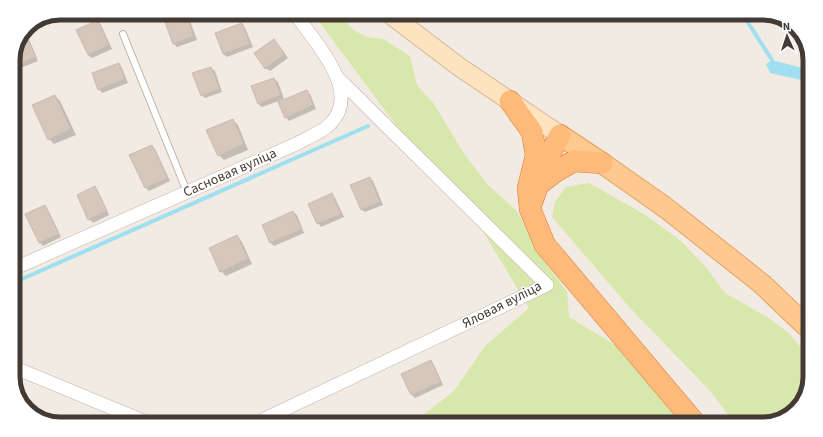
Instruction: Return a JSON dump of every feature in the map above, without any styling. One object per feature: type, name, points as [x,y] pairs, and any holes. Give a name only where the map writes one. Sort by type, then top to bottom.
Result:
[{"type":"highway","points":[[510,101],[532,132],[536,155],[528,188],[530,209],[545,246],[690,417]]},
{"type":"highway","points":[[530,209],[531,190],[560,136]]},
{"type":"highway","points":[[530,209],[538,185],[555,172],[574,161],[602,163]]},
{"type":"main road","points":[[397,20],[458,66],[666,208],[756,279],[803,323]]},
{"type":"street","name":"Сасновая вуліца","points":[[20,266],[296,144],[330,125],[339,112],[341,93],[338,78],[330,63],[300,20]]},
{"type":"street","name":"Яловая вуліца","points":[[269,417],[547,286],[338,78]]},
{"type":"street","points":[[20,370],[134,417]]},
{"type":"lane","points":[[123,34],[187,192]]},
{"type":"green space","points":[[318,20],[344,20],[353,30],[367,37],[383,39],[410,56],[417,85],[434,104],[465,155],[488,185],[517,211],[543,260],[567,291],[569,317],[617,346],[677,417],[419,417],[454,391],[485,346],[529,308],[478,223],[416,152]]},
{"type":"green space","points":[[589,183],[644,214],[681,241],[705,266],[725,293],[769,318],[790,334],[803,350],[802,385],[799,395],[793,403],[781,413],[774,416],[730,417],[711,392],[631,309],[552,217],[555,202],[566,187]]},
{"type":"water","points":[[772,60],[803,68],[803,80],[770,73],[766,64]]},
{"type":"building","points":[[98,20],[109,45],[88,55],[76,30]]},
{"type":"building","points":[[170,20],[188,20],[194,36],[173,44],[165,22]]},
{"type":"building","points":[[242,23],[250,44],[223,54],[215,33]]},
{"type":"building","points":[[27,37],[36,57],[20,64],[21,49]]},
{"type":"building","points":[[274,39],[285,54],[265,69],[254,53]]},
{"type":"building","points":[[119,63],[125,79],[98,90],[92,73]]},
{"type":"building","points":[[211,67],[220,89],[201,96],[192,73]]},
{"type":"building","points":[[274,78],[281,95],[258,104],[251,86]]},
{"type":"building","points":[[307,90],[313,105],[285,118],[278,102]]},
{"type":"building","points":[[55,95],[71,129],[48,140],[32,105]]},
{"type":"building","points":[[233,119],[244,144],[218,156],[206,130]]},
{"type":"building","points":[[152,145],[168,178],[145,188],[129,155]]},
{"type":"building","points":[[370,177],[380,202],[361,210],[350,185]]},
{"type":"building","points":[[95,186],[107,211],[88,220],[77,195]]},
{"type":"building","points":[[332,193],[341,214],[317,224],[308,204]]},
{"type":"building","points":[[45,205],[59,234],[39,243],[25,214]]},
{"type":"building","points":[[293,211],[302,229],[270,243],[262,225]]},
{"type":"building","points":[[237,235],[248,259],[220,272],[209,248]]},
{"type":"building","points":[[431,360],[441,382],[411,395],[401,374]]},
{"type":"waterway","points":[[746,20],[772,60]]},
{"type":"waterway","points":[[20,280],[368,126]]}]
